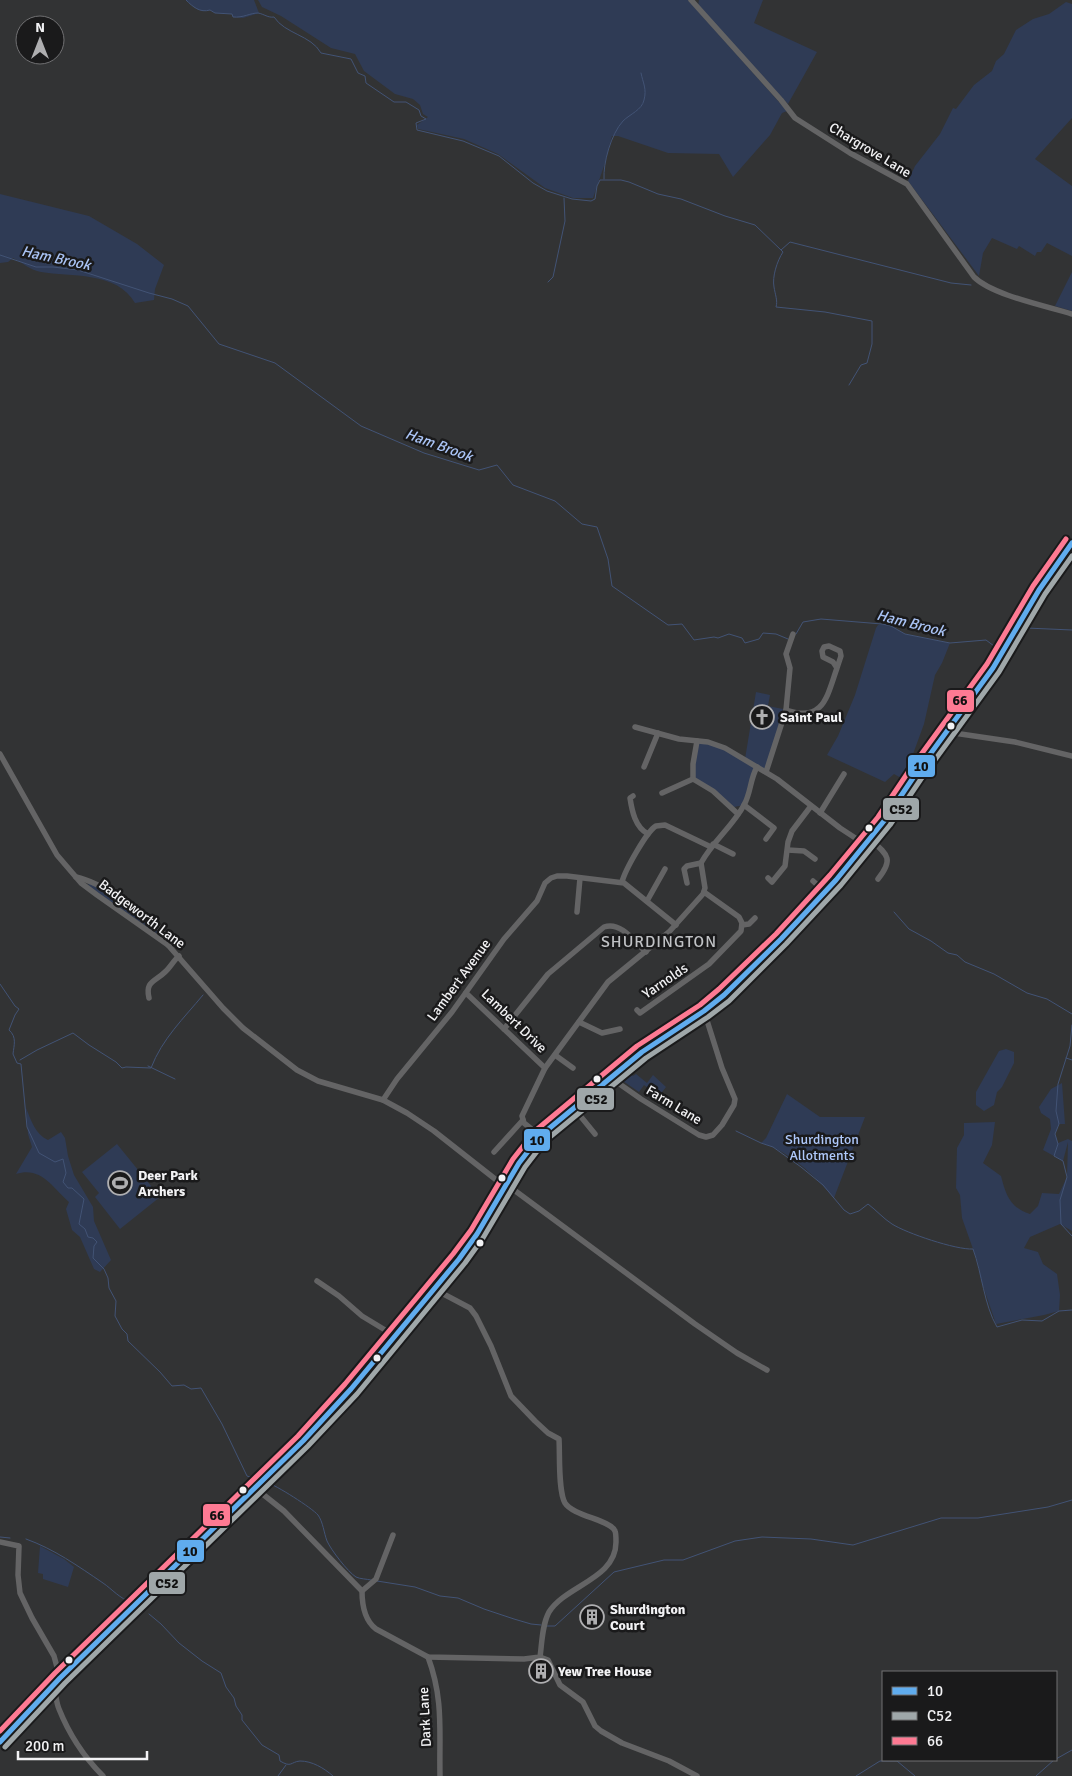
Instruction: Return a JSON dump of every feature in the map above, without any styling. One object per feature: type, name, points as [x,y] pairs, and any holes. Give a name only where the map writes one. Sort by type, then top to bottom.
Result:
[{"type":"main road","points":[[0,1742],[60,1678],[303,1441],[351,1389],[434,1289],[476,1234],[519,1163],[540,1136],[642,1052],[704,1011],[740,980],[825,892],[868,842],[993,668],[1039,590],[1072,542]]},
{"type":"street","name":"Chargrove Lane","points":[[691,0],[795,118],[850,153],[907,184],[980,284],[1072,314]]},
{"type":"street","points":[[766,772],[786,710],[790,668],[786,654],[793,634]]},
{"type":"street","points":[[786,710],[803,714],[818,709],[826,698],[837,668]]},
{"type":"street","points":[[635,727],[678,739],[708,742],[725,748],[766,772],[795,792],[820,813],[884,852],[888,858],[886,868],[878,879]]},
{"type":"street","points":[[947,732],[1015,742],[1072,756]]},
{"type":"street","points":[[644,767],[658,733]]},
{"type":"street","points":[[694,780],[693,764],[697,741]]},
{"type":"street","name":"Badgeworth Lane","points":[[0,754],[57,855],[76,877],[97,895],[168,945],[243,1028],[297,1070],[318,1081],[383,1100],[434,1131],[695,1324],[737,1353],[767,1370]]},
{"type":"street","points":[[540,1136],[525,1124],[523,1114],[545,1068],[612,979],[676,925],[704,892],[701,863],[744,805],[753,774],[757,767]]},
{"type":"street","points":[[820,813],[844,774]]},
{"type":"street","points":[[662,794],[694,780]]},
{"type":"street","points":[[694,780],[713,792],[738,814]]},
{"type":"street","points":[[629,797],[634,818],[644,832],[648,834]]},
{"type":"street","points":[[744,805],[774,828],[766,839]]},
{"type":"street","points":[[778,886],[770,880],[785,866],[790,835],[811,806]]},
{"type":"street","points":[[622,882],[624,874],[654,826],[663,825],[733,854]]},
{"type":"street","points":[[788,850],[804,851],[815,858]]},
{"type":"street","points":[[687,883],[684,869],[687,866],[701,863]]},
{"type":"street","points":[[647,901],[665,869]]},
{"type":"street","points":[[76,877],[86,879],[140,912],[165,936],[168,945]]},
{"type":"street","name":"Lambert Avenue","points":[[383,1100],[397,1079],[438,1031],[504,939],[537,901],[545,883],[554,877],[580,878]]},
{"type":"street","points":[[577,912],[580,878],[622,882],[630,886],[676,925]]},
{"type":"street","points":[[812,881],[825,892]]},
{"type":"street","points":[[704,892],[737,915],[742,925]]},
{"type":"street","name":"Yarnolds","points":[[640,1013],[710,964],[741,930],[742,925],[749,924],[755,918]]},
{"type":"street","points":[[504,1029],[548,974],[602,929],[612,925],[619,927],[646,952]]},
{"type":"street","points":[[149,998],[148,990],[150,984],[165,972],[178,956]]},
{"type":"street","name":"Lambert Drive","points":[[466,993],[545,1068]]},
{"type":"street","name":"Farm Lane","points":[[611,1078],[640,1099],[699,1135],[706,1137],[713,1135],[725,1120],[734,1105],[735,1099],[722,1068],[704,1011]]},
{"type":"street","points":[[579,1022],[602,1033],[620,1029]]},
{"type":"street","points":[[555,1054],[573,1068]]},
{"type":"street","points":[[573,1107],[595,1134]]},
{"type":"street","points":[[494,1152],[523,1120]]},
{"type":"street","points":[[317,1281],[339,1296],[362,1316],[395,1336]]},
{"type":"street","points":[[434,1289],[470,1308],[476,1316],[494,1353],[511,1396],[548,1433],[559,1438],[561,1480],[564,1500],[567,1506],[614,1529],[615,1550],[609,1563],[586,1583],[556,1604],[549,1612],[543,1630],[540,1657]]},
{"type":"street","points":[[255,1488],[284,1511],[362,1591],[364,1610],[372,1626],[428,1657],[524,1659],[540,1657],[548,1660],[560,1684],[583,1702],[595,1726],[601,1731],[622,1743],[669,1761],[697,1776]]},
{"type":"street","points":[[362,1591],[376,1579],[393,1536]]},
{"type":"street","points":[[0,1542],[18,1546],[20,1592],[32,1618],[54,1656],[60,1678]]},
{"type":"street","name":"Dark Lane","points":[[428,1657],[436,1680],[441,1712],[440,1776]]},
{"type":"street","points":[[53,1686],[64,1721],[82,1751],[103,1776]]},
{"type":"green space","points":[[186,0],[254,0],[259,13],[243,18],[233,17],[232,14],[200,10]]},
{"type":"green space","points":[[258,0],[688,0],[787,111],[782,113],[770,135],[733,177],[719,154],[668,153],[618,136],[612,136],[593,198],[573,198],[545,188],[498,154],[464,139],[418,129],[417,125],[428,117],[423,114],[420,105],[413,99],[395,94],[364,71],[355,54],[331,48],[281,16],[262,7]]},
{"type":"green space","points":[[699,0],[763,0],[754,23],[817,52],[788,104],[698,6]]},
{"type":"green space","points":[[1066,2],[1072,4],[1072,118],[1035,159],[1072,186],[1072,256],[1047,243],[1041,252],[1037,252],[1035,256],[1019,246],[1017,249],[992,238],[983,253],[979,276],[908,181],[915,166],[940,134],[953,108],[956,109],[974,85],[992,71],[996,61],[1004,54],[1016,30],[1033,19],[1049,14]]},
{"type":"green space","points":[[0,194],[89,216],[137,244],[164,265],[155,289],[154,300],[135,303],[117,285],[105,280],[41,272],[13,258],[8,262],[0,263]]},
{"type":"green space","points":[[1072,272],[1072,311],[1055,306]]},
{"type":"green space","points":[[882,624],[891,626],[905,634],[950,643],[935,675],[924,724],[909,765],[901,778],[894,774],[885,782],[827,755],[838,736],[855,695],[876,628]]},
{"type":"green space","points":[[756,692],[770,695],[768,706],[783,709],[766,772],[758,767],[744,805],[734,807],[696,781],[693,764],[697,741],[708,742],[745,759]]},
{"type":"green space","points":[[86,881],[116,898],[148,920],[162,937],[91,888]]},
{"type":"green space","points":[[1006,1049],[1014,1052],[1014,1063],[1002,1087],[997,1092],[994,1105],[984,1111],[976,1105],[976,1092],[999,1051]]},
{"type":"green space","points":[[630,1073],[633,1076],[636,1074],[647,1083],[653,1075],[666,1087],[659,1096],[644,1085],[639,1092],[623,1081]]},
{"type":"green space","points":[[1062,1083],[1065,1124],[1059,1124],[1055,1134],[1058,1143],[1068,1139],[1072,1141],[1072,1231],[1060,1224],[1030,1237],[1024,1248],[1038,1252],[1043,1264],[1057,1274],[1060,1295],[1059,1311],[996,1324],[962,1218],[960,1195],[956,1188],[957,1148],[964,1135],[964,1123],[995,1122],[992,1145],[983,1163],[1001,1176],[1007,1195],[1013,1204],[1030,1214],[1038,1206],[1042,1193],[1059,1194],[1067,1177],[1068,1142],[1063,1161],[1043,1150],[1051,1129],[1050,1119],[1041,1113],[1039,1107],[1051,1089]]},
{"type":"green space","name":"Shurdington Allotments","points":[[787,1094],[820,1117],[865,1117],[834,1198],[801,1165],[782,1152],[761,1143],[766,1138]]},
{"type":"green space","points":[[26,1108],[40,1134],[48,1140],[61,1132],[65,1138],[74,1175],[93,1207],[94,1221],[111,1260],[100,1272],[94,1269],[80,1237],[72,1230],[66,1209],[69,1202],[46,1179],[39,1175],[25,1172],[16,1174],[32,1147],[28,1134]]},
{"type":"green space","name":"Deer Park Archers","points":[[117,1144],[160,1197],[120,1229],[95,1197],[99,1193],[82,1172]]},
{"type":"green space","points":[[40,1546],[64,1559],[74,1567],[68,1587],[43,1579],[43,1574],[38,1573]]},
{"type":"waterway","points":[[186,0],[200,10],[232,14],[233,17],[258,13],[274,17],[279,23],[311,42],[321,53],[351,59],[358,73],[365,76],[366,83],[394,102],[406,102],[419,110],[421,116],[426,119],[416,123],[417,130],[463,141],[499,156],[533,183],[547,191],[572,199],[591,201],[595,199],[600,180],[621,180],[755,225],[781,250],[790,242],[951,283],[971,285]]},
{"type":"waterway","points":[[604,179],[606,157],[615,133],[623,121],[643,103],[645,89],[641,73]]},
{"type":"waterway","points":[[548,282],[553,277],[565,221],[564,198]]},
{"type":"waterway","points":[[781,250],[783,252],[774,274],[776,307],[825,312],[872,321],[872,344],[867,363],[861,365],[849,385]]},
{"type":"waterway","name":"Ham Brook","points":[[0,255],[36,267],[78,270],[172,299],[188,306],[219,344],[275,363],[361,426],[424,453],[479,470],[497,465],[513,485],[555,501],[582,524],[597,527],[608,559],[612,586],[668,625],[682,624],[694,640],[718,638],[729,634],[742,638],[745,643],[759,639],[763,633],[776,634],[788,639]]},
{"type":"waterway","name":"Ham Brook","points":[[796,634],[803,622],[821,619],[882,624],[891,626],[905,634],[950,643],[986,640],[998,649],[1001,647]]},
{"type":"waterway","name":"Ham Brook","points":[[1012,643],[1026,628],[1072,630]]},
{"type":"waterway","points":[[894,912],[909,929],[948,953],[957,955],[965,962],[994,974],[1027,993],[1047,999],[1072,1014]]},
{"type":"waterway","points":[[0,984],[19,1009],[9,1030],[14,1038],[13,1054],[17,1063],[21,1064],[27,1127],[39,1153],[55,1162],[63,1159],[66,1173],[63,1182],[68,1188],[72,1188],[84,1199],[79,1224],[85,1229],[88,1237],[93,1238],[97,1242],[94,1246],[93,1258],[104,1269],[108,1278],[109,1288],[116,1301],[115,1316],[127,1334],[128,1341],[172,1386],[184,1385],[191,1389],[201,1388],[222,1424],[247,1476],[258,1480]]},
{"type":"waterway","points":[[20,1060],[73,1033],[122,1068],[151,1068],[167,1038],[203,995]]},
{"type":"waterway","points":[[1072,1025],[1070,1046],[1058,1084],[1056,1111],[1059,1124],[1055,1134],[1058,1144],[1054,1156],[1063,1161],[1067,1177],[1060,1200],[1061,1224],[1072,1236]]},
{"type":"waterway","points":[[1066,1058],[1072,1060]]},
{"type":"waterway","points":[[148,1066],[175,1079]]},
{"type":"waterway","points":[[736,1131],[773,1147],[801,1167],[823,1185],[844,1210],[850,1214],[859,1211],[868,1204],[889,1222],[908,1232],[944,1244],[973,1249],[989,1309],[997,1327],[1022,1320],[1042,1321],[1059,1311],[1072,1310]]},
{"type":"waterway","points":[[266,1482],[294,1497],[318,1515],[327,1541],[340,1560],[356,1577],[371,1580]]},
{"type":"waterway","points":[[545,1626],[555,1626],[614,1572],[664,1560],[683,1560],[735,1541],[762,1537],[811,1539],[853,1545],[941,1518],[978,1518],[1048,1507],[1072,1500]]},
{"type":"waterway","points":[[0,1537],[10,1538]]},
{"type":"waterway","points":[[26,1539],[66,1558],[131,1602]]},
{"type":"waterway","points":[[377,1581],[415,1587],[440,1596],[458,1598],[514,1619],[541,1625]]},
{"type":"waterway","points":[[149,1614],[179,1643],[221,1673],[226,1687],[242,1715],[242,1720],[262,1745],[279,1755],[280,1761],[289,1764],[300,1761],[309,1762],[333,1776]]},
{"type":"waterway","points":[[1057,1758],[1072,1750]]},
{"type":"waterway","points":[[856,1776],[880,1761],[897,1761],[915,1776]]},
{"type":"waterway","points":[[1036,1776],[1053,1761]]},
{"type":"waterway","points":[[278,1776],[286,1765]]},
{"type":"transit line","name":"66","points":[[0,1731],[55,1673],[298,1436],[345,1384],[453,1254],[471,1230],[513,1159],[535,1131],[637,1046],[700,1005],[719,989],[776,934],[830,875],[878,817],[987,664],[1033,586],[1066,539]]},
{"type":"transit line","name":"10","points":[[0,1742],[60,1678],[303,1441],[351,1389],[459,1259],[477,1234],[519,1163],[540,1136],[642,1052],[704,1011],[724,995],[781,939],[836,880],[884,821],[993,668],[1039,590],[1072,543]]},
{"type":"transit line","name":"C52","points":[[5,1747],[65,1683],[308,1446],[357,1394],[465,1263],[483,1238],[525,1167],[545,1141],[646,1058],[729,1001],[841,885],[890,825],[999,672],[1045,594],[1072,556]]},
{"type":"place","name":"Saint Paul","points":[[762,717]]},
{"type":"place","name":"Deer Park Archers","points":[[120,1183]]},
{"type":"place","name":"Shurdington Court","points":[[592,1617]]},
{"type":"place","name":"Yew Tree House","points":[[541,1671]]},
{"type":"district","name":"SHURDINGTON","points":[[659,942]]}]
